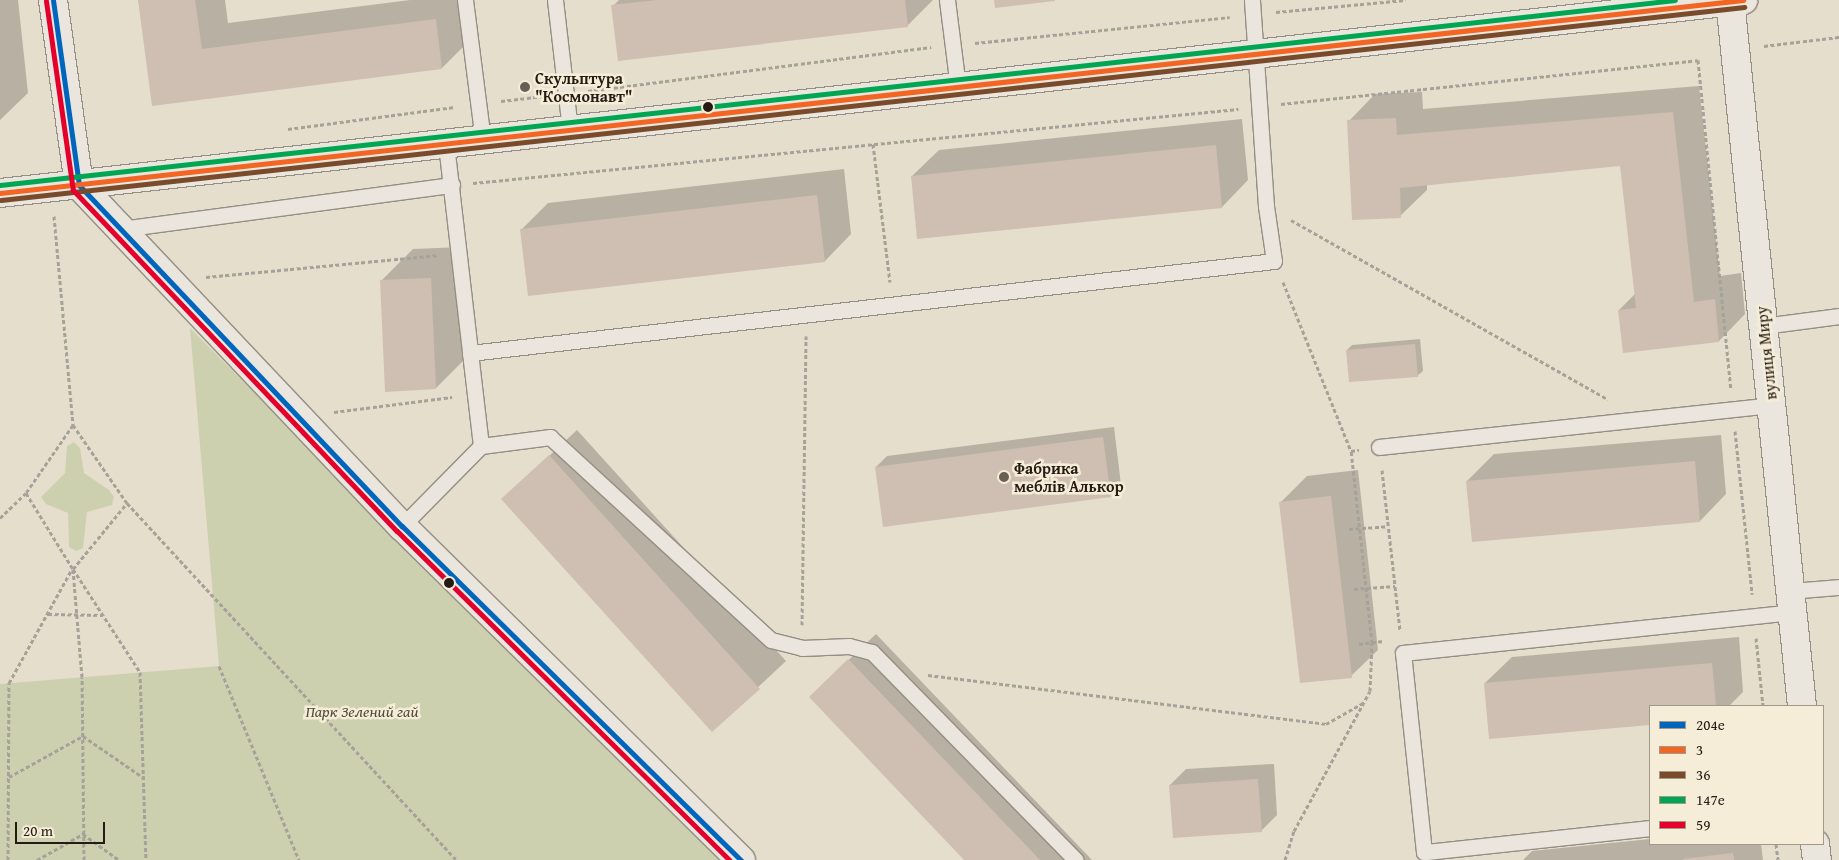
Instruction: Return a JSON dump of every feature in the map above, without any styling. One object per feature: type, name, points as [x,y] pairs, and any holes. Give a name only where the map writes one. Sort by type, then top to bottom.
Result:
[{"type":"street","points":[[53,0],[79,184],[402,526],[742,860]]},
{"type":"street","points":[[0,193],[1734,0]]},
{"type":"street","name":"вулиця Миру","points":[[1734,0],[1762,326],[1802,705]]},
{"type":"street","points":[[1815,845],[1817,860]]},
{"type":"lane","points":[[464,0],[483,140]]},
{"type":"lane","points":[[555,0],[570,130]]},
{"type":"lane","points":[[947,0],[958,87]]},
{"type":"lane","points":[[470,353],[1274,261],[1266,206],[1261,106],[1253,7]]},
{"type":"lane","points":[[446,144],[481,446]]},
{"type":"lane","points":[[121,229],[452,185]]},
{"type":"lane","points":[[1762,326],[1839,316]]},
{"type":"lane","points":[[1379,447],[1771,405]]},
{"type":"lane","points":[[402,526],[481,446],[550,437],[771,640],[802,648],[849,646],[872,652],[1076,860]]},
{"type":"lane","points":[[1649,828],[1424,852],[1402,646],[1754,616],[1839,586]]},
{"type":"path","points":[[284,130],[1253,7],[1405,0]]},
{"type":"path","points":[[1764,46],[1839,37]]},
{"type":"path","points":[[452,185],[1261,106],[1698,60],[1763,705]]},
{"type":"path","points":[[873,144],[893,304]]},
{"type":"path","points":[[1266,206],[1641,418]]},
{"type":"path","points":[[54,215],[73,425],[127,503],[456,860]]},
{"type":"path","points":[[200,277],[440,254]]},
{"type":"path","points":[[1274,261],[1351,450],[1372,643],[1370,691],[1314,790],[1294,831],[1285,860]]},
{"type":"path","points":[[802,648],[807,314]]},
{"type":"path","points":[[328,413],[455,397]]},
{"type":"path","points":[[0,518],[26,493],[73,425]]},
{"type":"path","points":[[1351,450],[1379,447],[1402,646],[1372,643],[1359,644]]},
{"type":"path","points":[[26,493],[72,569],[140,672],[146,860]]},
{"type":"path","points":[[8,860],[9,683],[72,569],[127,503]]},
{"type":"path","points":[[1349,530],[1388,526]]},
{"type":"path","points":[[72,569],[82,677],[84,860]]},
{"type":"path","points":[[1354,589],[1395,586]]},
{"type":"path","points":[[48,614],[103,615]]},
{"type":"path","points":[[219,666],[299,860]]},
{"type":"path","points":[[920,674],[1326,724],[1364,702]]},
{"type":"path","points":[[8,777],[83,736]]},
{"type":"path","points":[[83,736],[144,778]]},
{"type":"path","points":[[37,860],[83,834]]},
{"type":"path","points":[[83,834],[119,860]]},
{"type":"path","points":[[1776,845],[1778,860]]},
{"type":"green space","name":"Парк Зелений гай","points":[[190,328],[721,860],[0,860],[0,684],[219,666]]},
{"type":"green space","points":[[74,442],[80,448],[84,473],[109,490],[114,497],[112,505],[87,512],[83,548],[76,551],[69,547],[68,513],[46,504],[41,497],[65,473],[67,446]]},
{"type":"building","points":[[138,0],[195,0],[202,49],[436,19],[442,69],[152,106]]},
{"type":"building","points":[[657,0],[905,0],[908,27],[618,61],[611,5]]},
{"type":"building","points":[[994,0],[1055,0],[1055,1],[995,8]]},
{"type":"building","points":[[1673,112],[1694,302],[1715,299],[1719,342],[1623,353],[1618,310],[1636,308],[1620,166],[1400,188],[1401,218],[1352,220],[1347,120],[1396,118],[1397,135]]},
{"type":"building","points":[[1216,145],[1222,208],[917,239],[911,176]]},
{"type":"building","points":[[817,195],[825,262],[528,296],[520,229]]},
{"type":"building","points":[[431,278],[436,389],[385,392],[380,280]]},
{"type":"building","points":[[1415,344],[1418,377],[1349,382],[1346,350]]},
{"type":"building","points":[[1103,437],[1111,497],[883,527],[875,467]]},
{"type":"building","points":[[549,455],[760,689],[712,732],[501,499]]},
{"type":"building","points":[[1695,461],[1700,522],[1472,542],[1466,481]]},
{"type":"building","points":[[1331,496],[1352,678],[1300,683],[1279,502]]},
{"type":"building","points":[[848,659],[1040,860],[964,860],[809,697]]},
{"type":"building","points":[[1712,663],[1716,705],[1649,705],[1649,725],[1489,739],[1484,683]]},
{"type":"building","points":[[1258,779],[1262,832],[1173,838],[1169,785]]},
{"type":"building","points":[[1733,853],[1734,860],[1683,860],[1683,859]]},
{"type":"transit line","name":"204е","points":[[53,0],[79,185],[402,526],[741,860]]},
{"type":"transit line","name":"147е","points":[[0,185],[1675,0]]},
{"type":"transit line","name":"3","points":[[0,193],[1743,0]]},
{"type":"transit line","name":"59","points":[[46,1],[73,190],[397,531],[730,860]]},
{"type":"transit line","name":"36","points":[[1,200],[1744,7]]},
{"type":"place","name":"Скульптура \"Космонавт\"","points":[[525,87]]},
{"type":"place","name":"Фабрика меблів Алькор","points":[[1004,477]]}]
